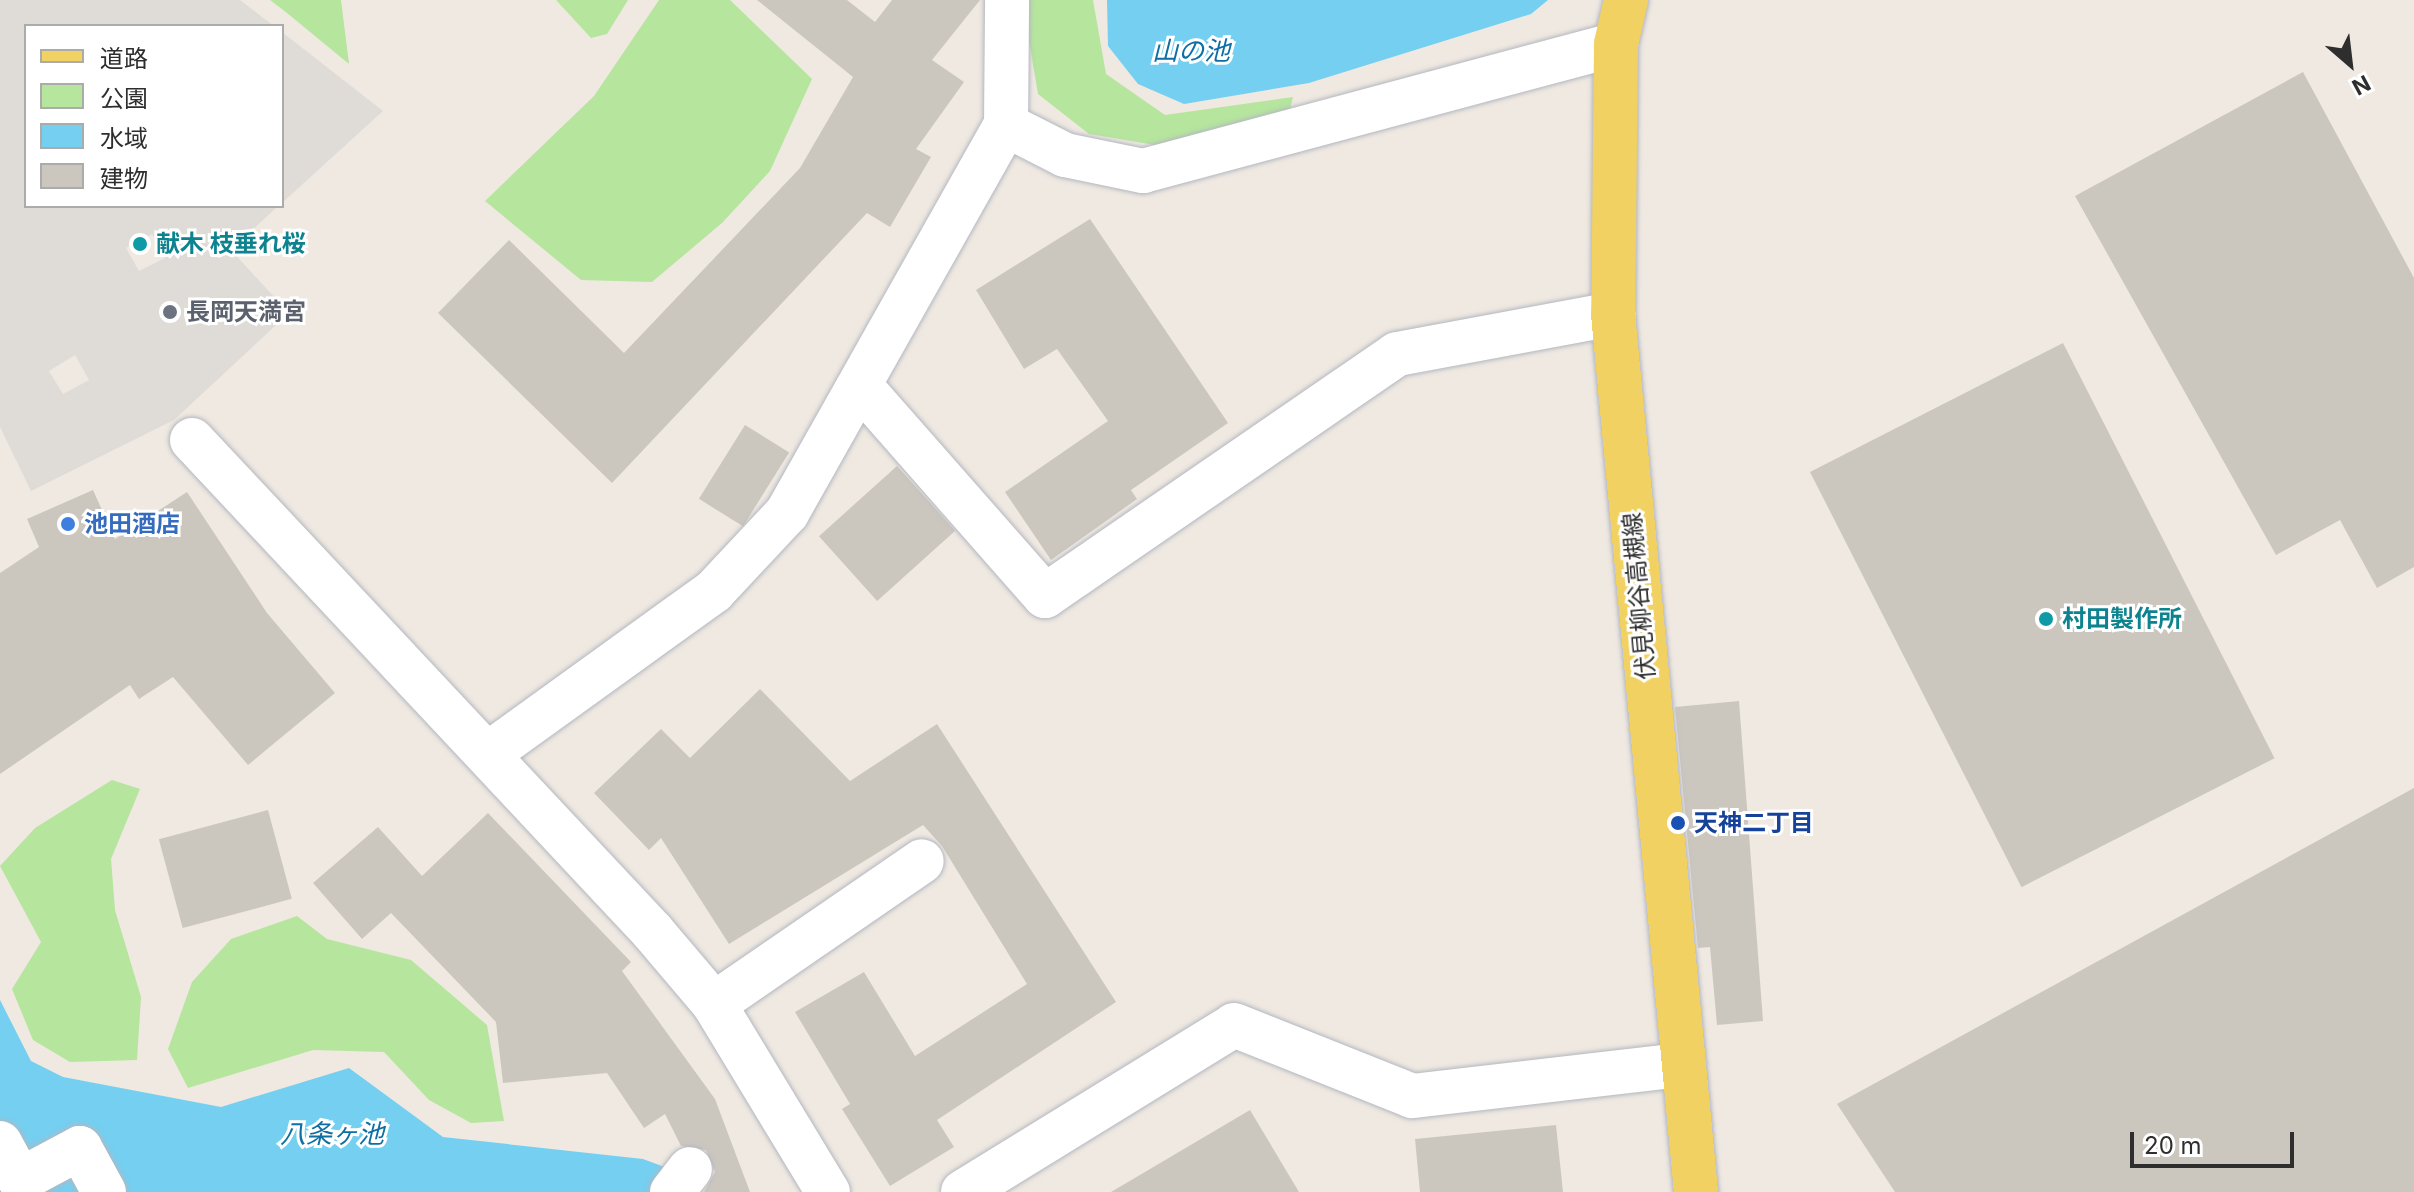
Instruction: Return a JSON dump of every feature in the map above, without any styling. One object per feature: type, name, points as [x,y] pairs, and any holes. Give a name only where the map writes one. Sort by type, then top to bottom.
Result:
[{"type":"main road","name":"伏見柳谷高槻線","points":[[1626,0],[1616,44],[1613,314],[1681,1065],[1696,1192]]},
{"type":"street","points":[[488,754],[714,591],[787,513],[862,388],[1006,125],[1007,0]]},
{"type":"street","points":[[1006,125],[1065,155],[1143,171],[1616,44]]},
{"type":"street","points":[[862,388],[1045,596],[1397,354],[1613,314]]},
{"type":"street","points":[[192,440],[488,754],[714,1004],[828,1192]]},
{"type":"street","points":[[714,1004],[922,861]]},
{"type":"street","points":[[963,1192],[1234,1025],[1412,1096],[1681,1065]]},
{"type":"street","points":[[0,1143],[20,1180],[80,1148],[104,1192]]},
{"type":"green space","points":[[270,0],[341,0],[349,64],[287,13]]},
{"type":"green space","points":[[556,0],[628,0],[607,34],[591,38]]},
{"type":"green space","points":[[659,0],[730,0],[812,79],[770,171],[722,223],[652,282],[581,280],[485,201],[594,96]]},
{"type":"green space","points":[[1022,0],[1093,0],[1106,74],[1165,115],[1293,97],[1289,113],[1217,137],[1155,145],[1089,134],[1038,94]]},
{"type":"green space","points":[[112,780],[140,789],[111,859],[115,910],[141,997],[137,1060],[70,1062],[33,1040],[12,989],[41,942],[0,866],[35,828]]},
{"type":"green space","points":[[297,916],[327,939],[411,960],[487,1025],[504,1121],[471,1123],[429,1100],[384,1052],[313,1050],[188,1088],[168,1049],[192,982],[231,939]]},
{"type":"shaded area","points":[[0,0],[240,0],[271,24],[24,24],[24,208],[276,208],[231,250],[289,313],[174,420],[31,491],[0,427]],"holes":[[[152,234],[165,258],[139,271],[126,248]],[[75,355],[89,380],[63,394],[49,371]]]},
{"type":"shaded area","points":[[284,34],[383,111],[284,201]]},
{"type":"water","name":"山の池","points":[[1107,0],[1548,0],[1531,14],[1309,83],[1184,104],[1138,84],[1108,46]]},
{"type":"water","name":"八条ヶ池","points":[[0,1000],[31,1061],[63,1077],[221,1107],[349,1068],[443,1137],[643,1159],[697,1179],[691,1192],[0,1192]]},
{"type":"building","points":[[757,0],[847,0],[875,22],[892,0],[980,0],[932,60],[964,82],[916,149],[931,157],[890,227],[867,213],[612,483],[438,313],[509,240],[624,353],[800,168],[853,77]]},
{"type":"building","points":[[2303,72],[2414,278],[2414,567],[2377,588],[2340,520],[2276,555],[2075,196]]},
{"type":"building","points":[[1090,219],[1228,423],[1131,490],[1137,499],[1051,560],[1005,492],[1108,421],[1057,349],[1024,369],[976,290]]},
{"type":"building","name":"村田製作所","points":[[2063,343],[2275,758],[2022,887],[1810,472]]},
{"type":"building","points":[[745,425],[789,453],[743,526],[699,499]]},
{"type":"building","points":[[897,466],[955,531],[877,601],[819,536]]},
{"type":"building","points":[[93,490],[115,539],[187,492],[267,613],[335,693],[248,765],[173,677],[139,699],[130,685],[0,774],[0,573],[39,547],[27,519]]},
{"type":"building","points":[[760,689],[850,781],[937,724],[1116,1002],[937,1120],[954,1147],[890,1186],[842,1109],[850,1104],[795,1012],[864,972],[915,1056],[1027,984],[942,846],[923,825],[729,944],[661,838],[649,850],[594,793],[661,729],[690,758]]},
{"type":"building","points":[[1739,701],[1763,1021],[1717,1025],[1710,947],[1698,948],[1675,707]]},
{"type":"building","points":[[2414,788],[2414,1192],[1895,1192],[1837,1104]]},
{"type":"building","points":[[268,810],[292,899],[183,928],[159,839]]},
{"type":"building","points":[[488,813],[631,962],[622,971],[715,1099],[750,1192],[704,1192],[715,1172],[706,1150],[681,1146],[665,1114],[644,1128],[607,1073],[503,1083],[496,1022],[391,913],[362,939],[313,883],[378,827],[422,876]]},
{"type":"building","points":[[1250,1110],[1299,1192],[1111,1192]]},
{"type":"building","points":[[1556,1125],[1563,1192],[1420,1192],[1415,1139]]},
{"type":"place","name":"献木 枝垂れ桜","points":[[140,244]]},
{"type":"place","name":"長岡天満宮","points":[[170,312]]},
{"type":"place","name":"池田酒店","points":[[68,524]]},
{"type":"place","name":"村田製作所","points":[[2046,619]]},
{"type":"place","name":"天神二丁目","points":[[1678,823]]}]
